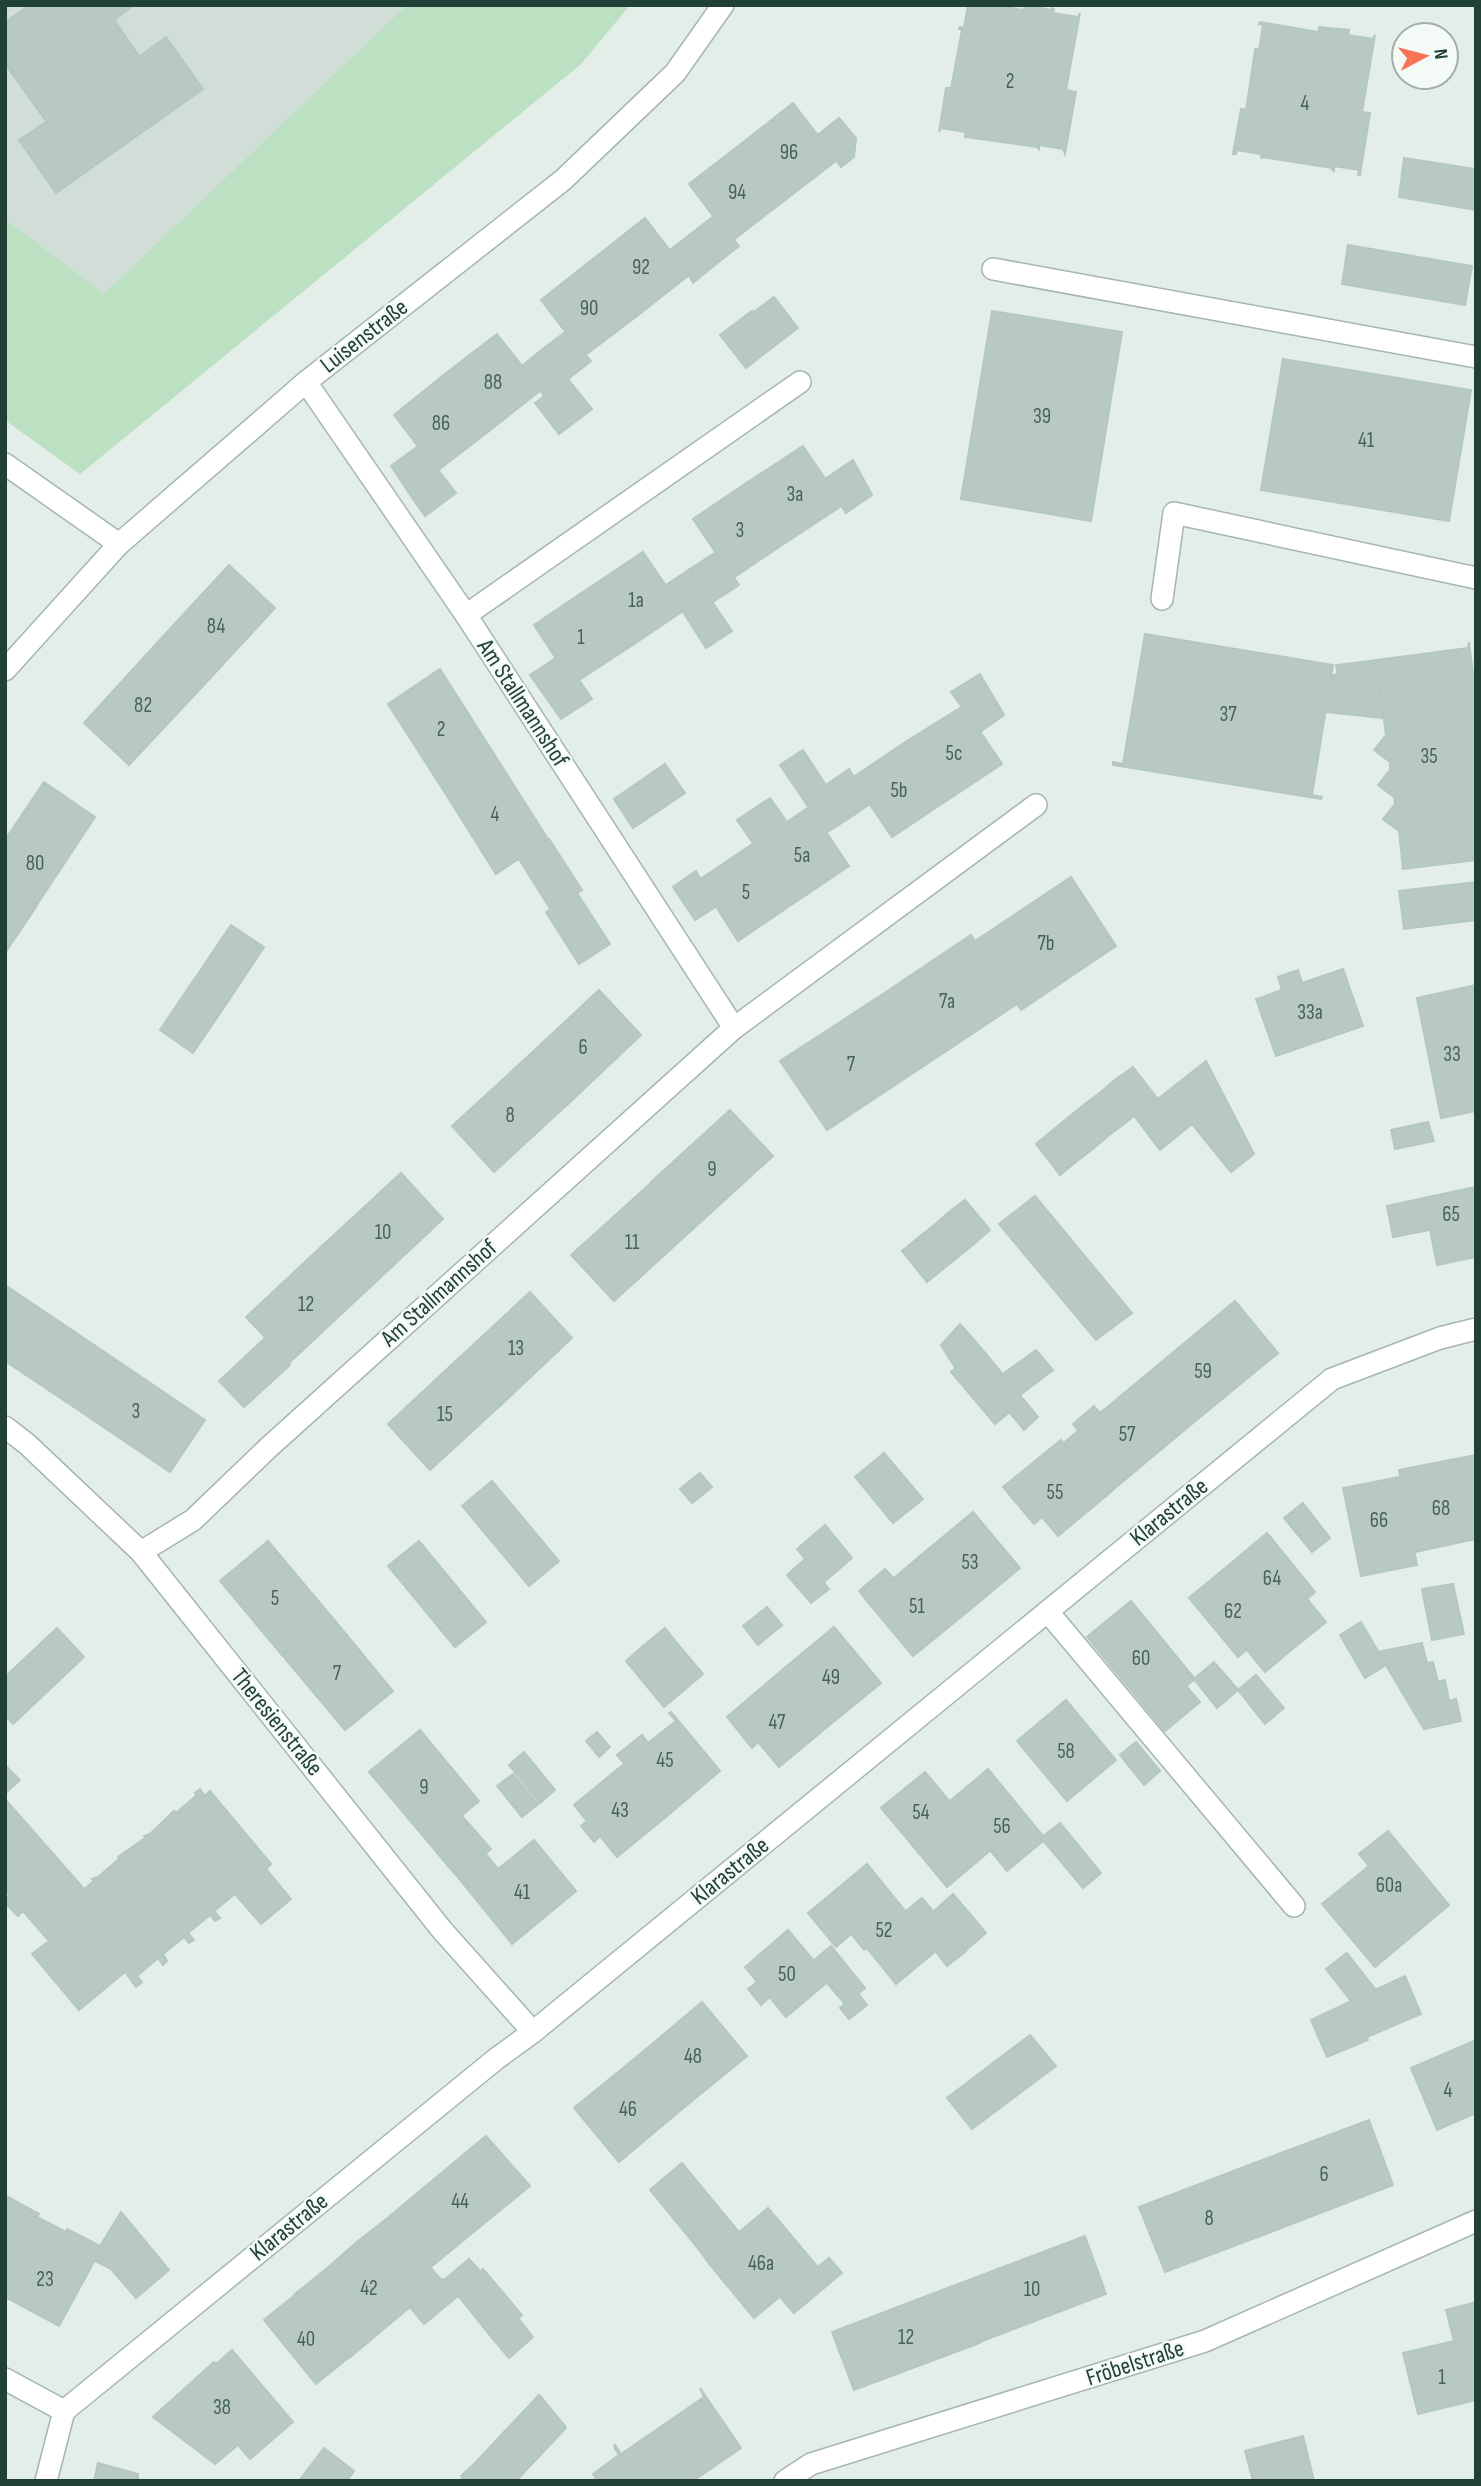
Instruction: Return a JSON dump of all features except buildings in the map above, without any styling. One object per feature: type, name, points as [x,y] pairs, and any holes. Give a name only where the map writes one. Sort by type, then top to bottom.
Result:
[{"type":"street","name":"Luisenstraße","points":[[5,670],[119,544],[306,382],[564,180],[674,73],[723,5]]},
{"type":"street","points":[[993,268],[1476,357]]},
{"type":"street","name":"Am Stallmannshof","points":[[306,382],[466,615],[734,1028]]},
{"type":"street","points":[[466,615],[800,382]]},
{"type":"street","points":[[5,464],[119,544]]},
{"type":"street","points":[[1162,599],[1174,513],[1476,578]]},
{"type":"street","name":"Am Stallmannshof","points":[[141,1552],[193,1520],[268,1448],[734,1028],[1036,805]]},
{"type":"street","name":"Klarastraße","points":[[64,2411],[1332,1380],[1440,1338],[1476,1329]]},
{"type":"street","name":"Theresienstraße","points":[[5,1427],[27,1444],[141,1552],[442,1930],[533,2032]]},
{"type":"street","points":[[1048,1612],[1294,1906]]},
{"type":"street","name":"Fröbelstraße","points":[[785,2481],[811,2464],[1205,2341],[1476,2221]]},
{"type":"street","points":[[5,2379],[64,2411],[46,2481]]},
{"type":"shaded area","points":[[5,5],[630,5],[581,64],[80,474],[5,420]]},
{"type":"green space","points":[[407,5],[630,5],[581,64],[80,474],[5,420],[5,219],[104,294]]}]
